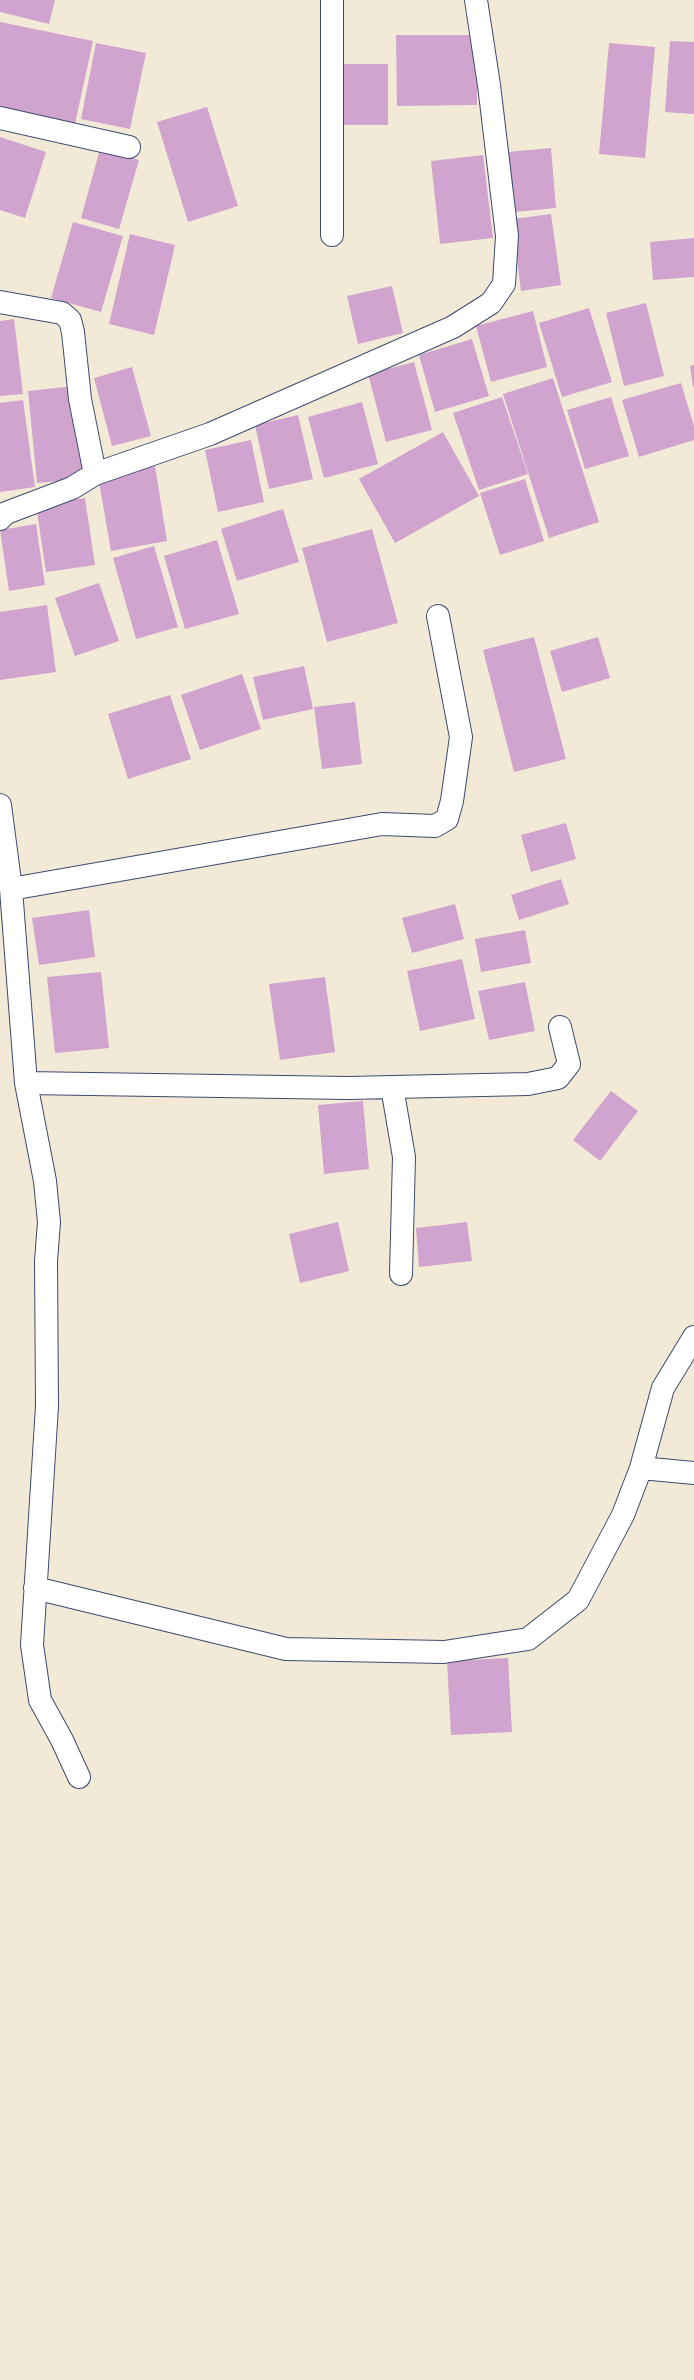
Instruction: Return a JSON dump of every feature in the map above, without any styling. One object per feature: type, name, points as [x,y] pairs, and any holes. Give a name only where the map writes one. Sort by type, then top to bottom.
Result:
[{"type":"street","points":[[332,0],[332,235]]},
{"type":"street","points":[[0,519],[6,513],[72,488],[95,474],[217,431],[453,327],[491,303],[504,284],[508,236],[489,85],[476,0]]},
{"type":"street","points":[[0,118],[129,147]]},
{"type":"street","points":[[0,302],[62,313],[70,320],[73,332],[80,399],[95,474]]},
{"type":"street","points":[[11,889],[382,824],[435,826],[447,819],[452,802],[461,737],[438,616]]},
{"type":"street","points":[[0,805],[11,889],[26,1083],[45,1181],[49,1222],[46,1260],[47,1406],[32,1645],[40,1700],[62,1740],[79,1777]]},
{"type":"street","points":[[26,1083],[392,1087],[528,1084],[558,1078],[569,1064],[560,1027]]},
{"type":"street","points":[[392,1087],[404,1157],[401,1274]]},
{"type":"street","points":[[35,1588],[286,1650],[444,1652],[528,1639],[578,1600],[623,1515],[641,1468],[663,1388],[694,1337]]},
{"type":"street","points":[[641,1468],[694,1473]]},
{"type":"building","points":[[0,0],[55,0],[49,24],[0,12]]},
{"type":"building","points":[[0,22],[93,41],[75,124],[0,109]]},
{"type":"building","points":[[396,35],[477,35],[477,105],[397,106]]},
{"type":"building","points":[[670,41],[694,42],[694,114],[665,112]]},
{"type":"building","points":[[96,43],[146,53],[130,129],[81,119]]},
{"type":"building","points":[[609,43],[655,47],[645,158],[599,154]]},
{"type":"building","points":[[339,64],[388,64],[388,125],[339,125]]},
{"type":"building","points":[[207,107],[238,206],[188,222],[157,122]]},
{"type":"building","points":[[0,137],[46,152],[25,218],[0,210]]},
{"type":"building","points":[[551,148],[556,208],[514,212],[508,152]]},
{"type":"building","points":[[100,149],[139,160],[119,229],[81,218]]},
{"type":"building","points":[[483,155],[493,238],[440,244],[431,161]]},
{"type":"building","points":[[551,214],[561,285],[521,291],[512,219]]},
{"type":"building","points":[[73,222],[123,236],[101,312],[51,298]]},
{"type":"building","points":[[130,234],[175,245],[154,335],[109,324]]},
{"type":"building","points":[[694,238],[694,277],[653,280],[650,242]]},
{"type":"building","points":[[392,286],[403,333],[358,344],[347,296]]},
{"type":"building","points":[[646,303],[664,376],[624,386],[606,313]]},
{"type":"building","points":[[589,308],[612,382],[562,397],[539,323]]},
{"type":"building","points":[[533,311],[547,367],[491,382],[476,326]]},
{"type":"building","points":[[14,319],[23,394],[0,396],[0,321]]},
{"type":"building","points":[[472,339],[489,396],[435,412],[419,355]]},
{"type":"building","points":[[414,362],[432,430],[386,442],[368,374]]},
{"type":"building","points":[[694,365],[694,387],[693,387],[690,366]]},
{"type":"building","points":[[132,367],[151,436],[112,446],[94,378]]},
{"type":"building","points":[[553,378],[599,522],[549,538],[503,394]]},
{"type":"building","points":[[681,383],[694,426],[694,440],[639,457],[622,400]]},
{"type":"building","points":[[74,386],[84,479],[37,483],[28,391]]},
{"type":"building","points":[[502,397],[528,474],[479,490],[453,413]]},
{"type":"building","points":[[611,397],[629,456],[585,469],[567,410]]},
{"type":"building","points":[[23,400],[35,487],[0,492],[0,403]]},
{"type":"building","points":[[362,402],[378,464],[324,478],[308,417]]},
{"type":"building","points":[[298,415],[313,479],[269,489],[255,425]]},
{"type":"building","points":[[443,432],[479,496],[395,543],[359,479]]},
{"type":"building","points":[[251,440],[264,502],[218,512],[205,450]]},
{"type":"building","points":[[155,466],[167,541],[111,551],[98,476]]},
{"type":"building","points":[[525,479],[544,541],[500,555],[480,493]]},
{"type":"building","points":[[85,498],[95,565],[46,572],[36,505]]},
{"type":"building","points":[[283,509],[299,562],[237,581],[221,529]]},
{"type":"building","points":[[36,524],[45,585],[9,591],[0,530]]},
{"type":"building","points":[[372,529],[398,623],[327,642],[302,548]]},
{"type":"building","points":[[217,540],[239,614],[185,629],[164,556]]},
{"type":"building","points":[[154,546],[178,627],[136,639],[113,558]]},
{"type":"building","points":[[99,583],[119,641],[75,656],[55,598]]},
{"type":"building","points":[[47,605],[56,672],[0,680],[0,612]]},
{"type":"building","points":[[534,637],[566,759],[514,772],[483,650]]},
{"type":"building","points":[[598,637],[610,678],[562,692],[550,651]]},
{"type":"building","points":[[304,666],[313,709],[263,720],[253,677]]},
{"type":"building","points":[[242,674],[261,729],[200,750],[181,695]]},
{"type":"building","points":[[170,695],[191,759],[128,779],[108,714]]},
{"type":"building","points":[[355,702],[362,764],[322,769],[314,707]]},
{"type":"building","points":[[566,823],[576,859],[531,872],[521,835]]},
{"type":"building","points":[[561,879],[569,904],[519,920],[511,895]]},
{"type":"building","points":[[455,904],[464,939],[412,953],[402,918]]},
{"type":"building","points":[[89,910],[95,957],[39,965],[32,918]]},
{"type":"building","points":[[525,930],[531,963],[481,972],[475,939]]},
{"type":"building","points":[[462,959],[475,1019],[420,1031],[407,971]]},
{"type":"building","points":[[101,972],[109,1048],[55,1053],[47,977]]},
{"type":"building","points":[[325,977],[335,1052],[280,1060],[269,984]]},
{"type":"building","points":[[525,982],[535,1031],[489,1040],[478,991]]},
{"type":"building","points":[[611,1091],[638,1111],[600,1161],[573,1140]]},
{"type":"building","points":[[363,1101],[369,1169],[324,1174],[318,1105]]},
{"type":"building","points":[[338,1222],[349,1271],[300,1283],[289,1234]]},
{"type":"building","points":[[467,1222],[472,1261],[419,1267],[416,1228]]},
{"type":"building","points":[[508,1658],[512,1732],[451,1735],[447,1661]]}]
